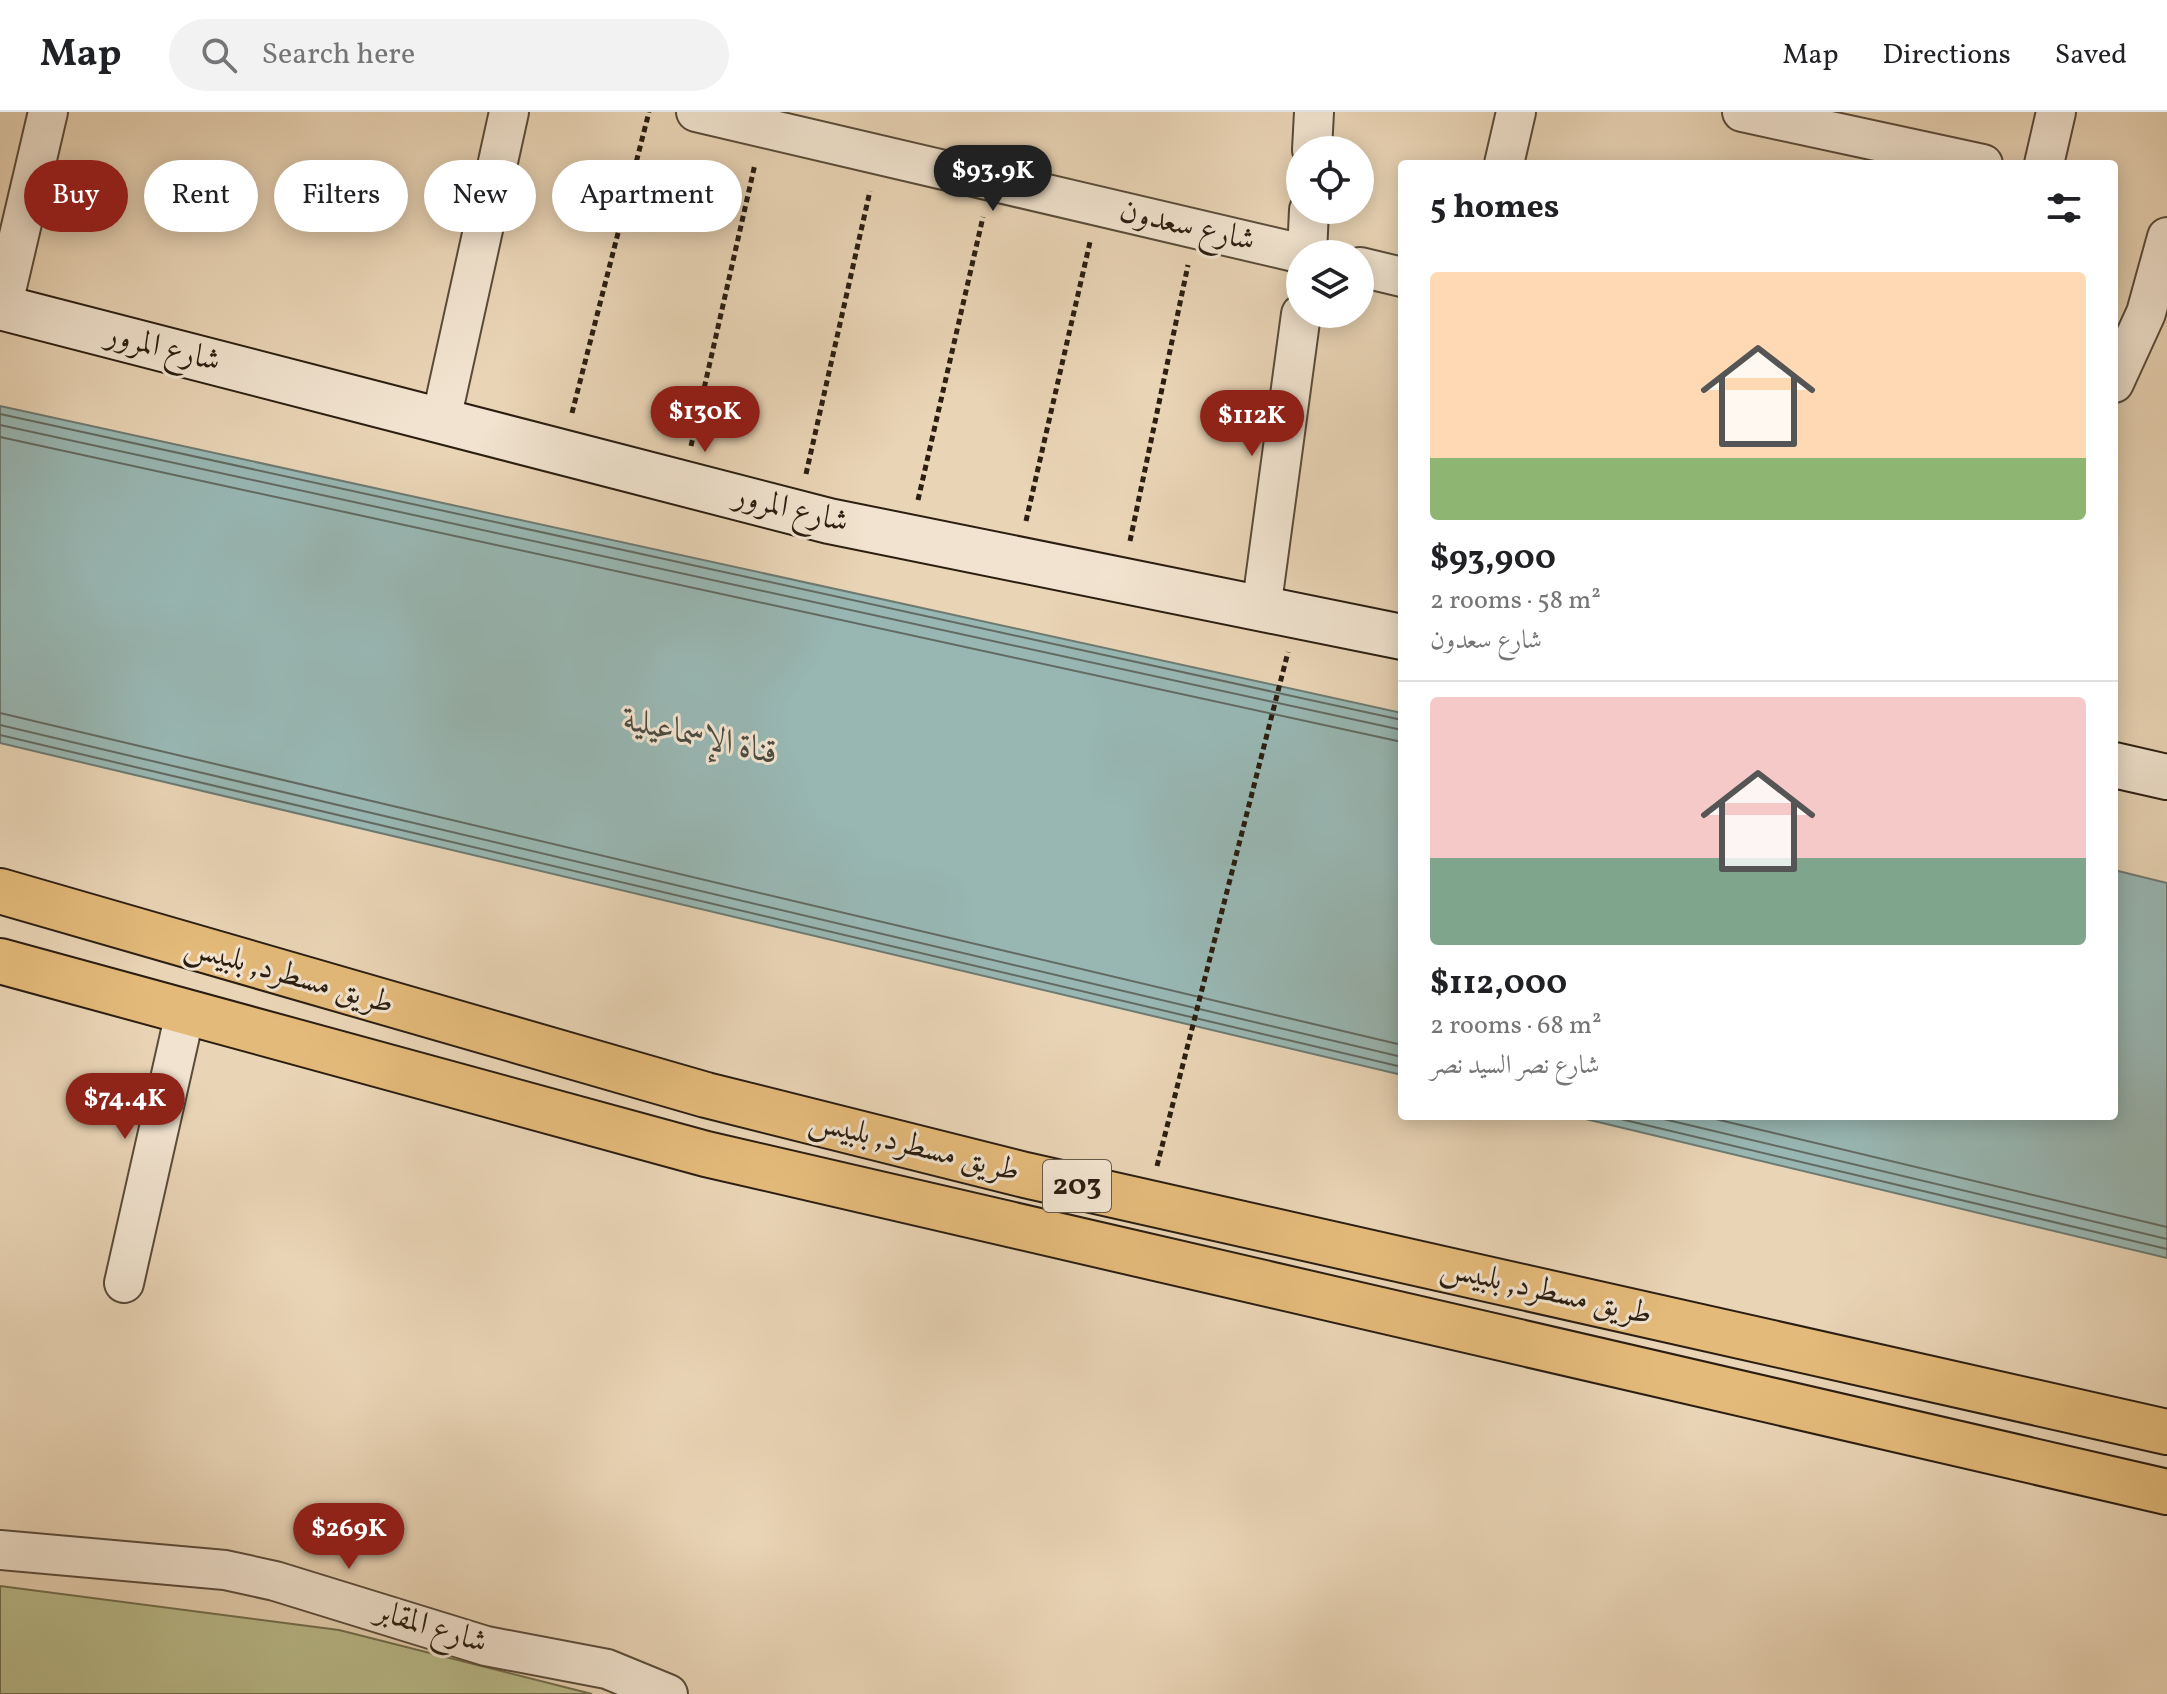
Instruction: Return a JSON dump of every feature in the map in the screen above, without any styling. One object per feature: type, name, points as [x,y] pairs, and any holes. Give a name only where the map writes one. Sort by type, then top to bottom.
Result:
[{"type":"main road","name":"شارع المرور","points":[[1,307],[797,512],[1122,582],[1398,636]]},
{"type":"main road","points":[[2118,766],[2167,777]]},
{"type":"main road","name":"طريق مسطرد, بلبيس","points":[[0,891],[692,1091],[1010,1171],[2167,1432]]},
{"type":"main road","name":"طريق مسطرد, بلبيس","points":[[0,961],[706,1154],[2167,1492]]},
{"type":"street","points":[[1,307],[48,112]]},
{"type":"street","points":[[441,420],[509,112]]},
{"type":"street","points":[[1313,136],[1314,112]]},
{"type":"street","points":[[1505,160],[1516,112]]},
{"type":"street","points":[[1742,112],[1964,160]]},
{"type":"street","points":[[2045,160],[2056,112]]},
{"type":"street","name":"شارع سعدون","points":[[714,114],[1286,250]]},
{"type":"street","points":[[2118,374],[2146,313],[2167,237]]},
{"type":"street","points":[[1374,270],[1398,276]]},
{"type":"street","points":[[1279,613],[1300,328]]},
{"type":"street","points":[[124,1283],[185,1013]]},
{"type":"street","name":"شارع المقابر","points":[[0,1550],[238,1573],[486,1646],[607,1669],[668,1694]]},
{"type":"path","points":[[562,451],[649,112]]},
{"type":"path","points":[[682,483],[763,128]]},
{"type":"path","points":[[797,512],[878,155]]},
{"type":"path","points":[[910,538],[991,181]]},
{"type":"path","points":[[1017,560],[1098,206]]},
{"type":"path","points":[[1122,582],[1196,229]]},
{"type":"path","points":[[1163,1134],[1272,714],[1279,613]]},
{"type":"green space","points":[[0,1586],[339,1630],[592,1694],[0,1694]]},
{"type":"water","name":"قناة الإسماعيلية","points":[[0,406],[1398,712],[1398,1074],[0,743]]},
{"type":"water","points":[[2118,871],[2167,883],[2167,1258],[1590,1120],[2118,1120]]}]
